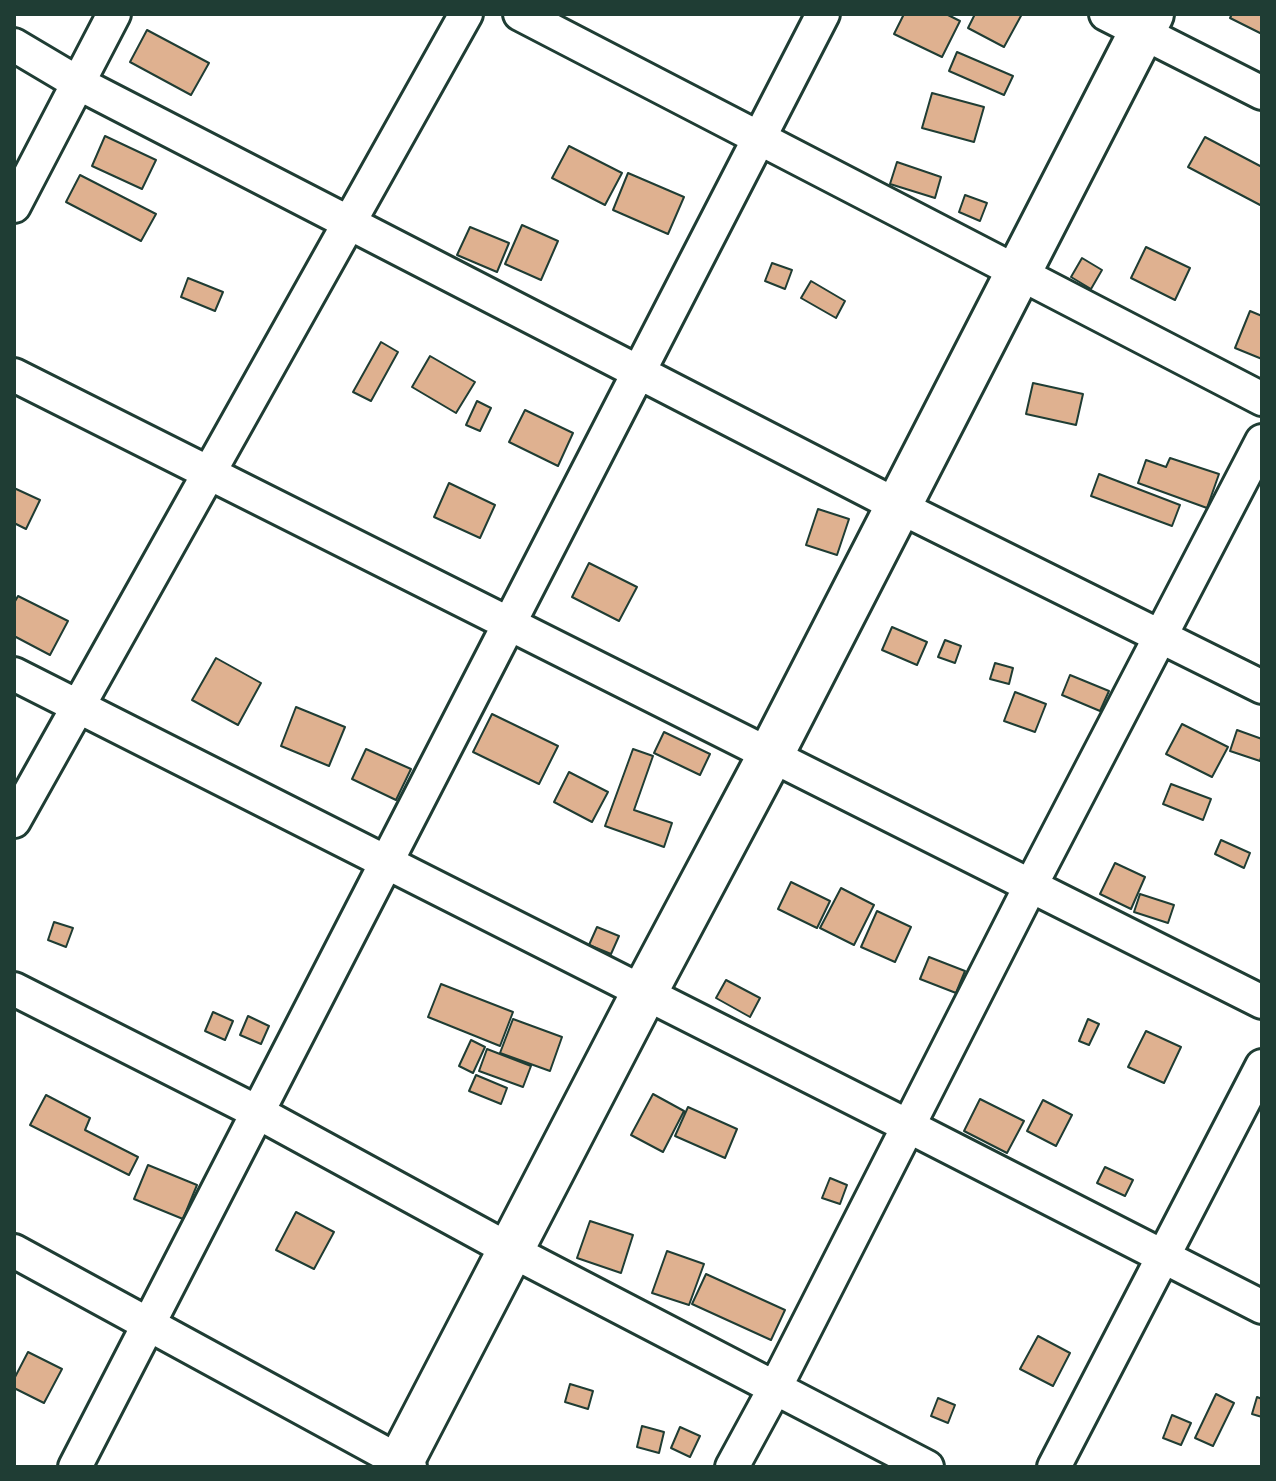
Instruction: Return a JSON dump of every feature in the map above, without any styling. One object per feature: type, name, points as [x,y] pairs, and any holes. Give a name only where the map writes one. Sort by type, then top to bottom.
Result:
[{"type":"main road","points":[[403,1465],[510,1250],[770,756],[1017,273],[1133,20]]},
{"type":"street","points":[[14,206],[114,14]]},
{"type":"street","points":[[14,821],[466,14]]},
{"type":"street","points":[[520,14],[1262,399]]},
{"type":"street","points":[[75,1467],[823,14]]},
{"type":"street","points":[[1133,20],[1262,93]]},
{"type":"street","points":[[14,45],[78,83],[638,373],[1262,687]]},
{"type":"street","points":[[14,375],[1262,1002]]},
{"type":"street","points":[[732,1467],[1262,441]]},
{"type":"street","points":[[14,674],[1262,1307]]},
{"type":"street","points":[[14,989],[257,1112],[510,1250],[927,1467]]},
{"type":"street","points":[[1054,1467],[1262,1066]]},
{"type":"street","points":[[14,1251],[403,1465]]},
{"type":"building","points":[[904,14],[946,14],[960,21],[942,57],[894,34]]},
{"type":"building","points":[[975,14],[1022,14],[1004,47],[968,28]]},
{"type":"building","points":[[1232,14],[1262,14],[1262,34],[1230,18]]},
{"type":"building","points":[[147,30],[209,63],[191,95],[130,62]]},
{"type":"building","points":[[957,52],[1013,76],[1004,95],[949,71]]},
{"type":"building","points":[[932,93],[984,107],[974,142],[922,128]]},
{"type":"building","points":[[105,136],[156,160],[142,189],[92,166]]},
{"type":"building","points":[[1205,137],[1262,167],[1262,206],[1188,167]]},
{"type":"building","points":[[569,146],[622,173],[605,205],[552,178]]},
{"type":"building","points":[[897,162],[941,177],[935,198],[890,184]]},
{"type":"building","points":[[628,173],[684,197],[668,234],[613,210]]},
{"type":"building","points":[[80,175],[156,214],[141,241],[66,202]]},
{"type":"building","points":[[965,195],[987,203],[980,221],[959,212]]},
{"type":"building","points":[[522,225],[558,241],[541,280],[505,264]]},
{"type":"building","points":[[470,227],[509,243],[497,272],[457,255]]},
{"type":"building","points":[[1146,247],[1190,268],[1175,300],[1131,278]]},
{"type":"building","points":[[1082,258],[1102,270],[1091,289],[1071,277]]},
{"type":"building","points":[[772,263],[792,270],[785,289],[765,281]]},
{"type":"building","points":[[188,278],[223,292],[215,311],[181,297]]},
{"type":"building","points":[[811,281],[845,301],[836,318],[801,298]]},
{"type":"building","points":[[1250,311],[1262,316],[1262,359],[1235,348]]},
{"type":"building","points":[[381,342],[398,352],[371,401],[353,392]]},
{"type":"building","points":[[430,356],[475,382],[456,413],[412,387]]},
{"type":"building","points":[[1033,383],[1083,394],[1076,425],[1026,414]]},
{"type":"building","points":[[477,401],[491,408],[480,431],[466,425]]},
{"type":"building","points":[[525,410],[573,433],[558,466],[509,442]]},
{"type":"building","points":[[1170,458],[1219,474],[1207,508],[1138,483],[1146,460],[1166,467]]},
{"type":"building","points":[[1099,474],[1180,505],[1172,526],[1091,496]]},
{"type":"building","points":[[449,483],[495,505],[480,538],[434,517]]},
{"type":"building","points":[[14,488],[40,500],[26,529],[14,523]]},
{"type":"building","points":[[818,509],[849,519],[837,555],[806,545]]},
{"type":"building","points":[[589,563],[637,587],[619,621],[572,597]]},
{"type":"building","points":[[18,596],[68,621],[50,655],[14,636],[14,603]]},
{"type":"building","points":[[892,627],[927,642],[917,665],[882,650]]},
{"type":"building","points":[[945,640],[961,646],[955,663],[938,657]]},
{"type":"building","points":[[216,658],[261,683],[238,725],[192,700]]},
{"type":"building","points":[[995,663],[1013,668],[1009,684],[990,679]]},
{"type":"building","points":[[1070,675],[1109,691],[1100,711],[1062,695]]},
{"type":"building","points":[[1015,692],[1046,704],[1035,732],[1004,721]]},
{"type":"building","points":[[296,707],[345,727],[329,766],[281,746]]},
{"type":"building","points":[[492,714],[558,746],[539,784],[473,752]]},
{"type":"building","points":[[1182,724],[1228,747],[1212,777],[1166,754]]},
{"type":"building","points":[[1237,730],[1262,739],[1260,761],[1230,751]]},
{"type":"building","points":[[664,732],[710,754],[700,775],[654,753]]},
{"type":"building","points":[[366,749],[411,769],[396,800],[352,779]]},
{"type":"building","points":[[633,749],[653,756],[634,810],[672,823],[664,847],[605,826]]},
{"type":"building","points":[[569,772],[608,792],[592,822],[554,802]]},
{"type":"building","points":[[1171,784],[1211,799],[1203,820],[1163,804]]},
{"type":"building","points":[[1221,840],[1250,853],[1244,868],[1215,854]]},
{"type":"building","points":[[1115,863],[1145,877],[1131,909],[1100,894]]},
{"type":"building","points":[[791,882],[830,901],[817,928],[778,909]]},
{"type":"building","points":[[841,888],[874,905],[854,945],[820,928]]},
{"type":"building","points":[[1140,894],[1174,905],[1168,923],[1134,912]]},
{"type":"building","points":[[877,911],[911,927],[895,962],[861,947]]},
{"type":"building","points":[[54,922],[73,928],[66,947],[48,940]]},
{"type":"building","points":[[597,927],[619,936],[611,954],[589,945]]},
{"type":"building","points":[[929,957],[965,971],[956,993],[920,979]]},
{"type":"building","points":[[726,980],[760,998],[750,1017],[716,998]]},
{"type":"building","points":[[441,984],[513,1012],[500,1046],[428,1017]]},
{"type":"building","points":[[213,1012],[233,1021],[225,1040],[205,1031]]},
{"type":"building","points":[[248,1016],[269,1026],[261,1044],[240,1035]]},
{"type":"building","points":[[513,1019],[562,1037],[550,1071],[500,1053]]},
{"type":"building","points":[[1088,1019],[1099,1024],[1089,1045],[1079,1041]]},
{"type":"building","points":[[1146,1031],[1181,1047],[1164,1083],[1128,1067]]},
{"type":"building","points":[[471,1040],[485,1047],[473,1073],[459,1066]]},
{"type":"building","points":[[487,1049],[531,1066],[523,1087],[479,1071]]},
{"type":"building","points":[[476,1075],[507,1088],[501,1104],[469,1091]]},
{"type":"building","points":[[653,1094],[684,1111],[663,1152],[631,1135]]},
{"type":"building","points":[[46,1095],[90,1118],[85,1130],[138,1157],[129,1175],[30,1125]]},
{"type":"building","points":[[980,1099],[1024,1121],[1007,1153],[964,1131]]},
{"type":"building","points":[[1043,1100],[1072,1115],[1056,1146],[1027,1131]]},
{"type":"building","points":[[688,1107],[737,1129],[725,1158],[675,1136]]},
{"type":"building","points":[[148,1165],[197,1185],[183,1219],[134,1199]]},
{"type":"building","points":[[1105,1167],[1133,1180],[1125,1196],[1097,1183]]},
{"type":"building","points":[[830,1178],[847,1185],[840,1204],[822,1198]]},
{"type":"building","points":[[296,1212],[334,1232],[314,1269],[276,1250]]},
{"type":"building","points":[[590,1221],[633,1235],[621,1273],[577,1258]]},
{"type":"building","points":[[667,1251],[704,1264],[689,1305],[652,1293]]},
{"type":"building","points":[[706,1274],[785,1310],[771,1340],[692,1304]]},
{"type":"building","points":[[1038,1336],[1070,1353],[1053,1386],[1020,1369]]},
{"type":"building","points":[[28,1352],[62,1369],[44,1403],[14,1388],[14,1379]]},
{"type":"building","points":[[570,1384],[593,1391],[588,1409],[565,1402]]},
{"type":"building","points":[[1216,1394],[1234,1403],[1213,1446],[1195,1438]]},
{"type":"building","points":[[1257,1397],[1262,1399],[1262,1417],[1252,1414]]},
{"type":"building","points":[[938,1398],[955,1405],[948,1423],[931,1416]]},
{"type":"building","points":[[1172,1415],[1191,1423],[1181,1445],[1163,1438]]},
{"type":"building","points":[[642,1426],[664,1432],[659,1453],[637,1447]]},
{"type":"building","points":[[680,1427],[700,1436],[690,1457],[671,1448]]}]
